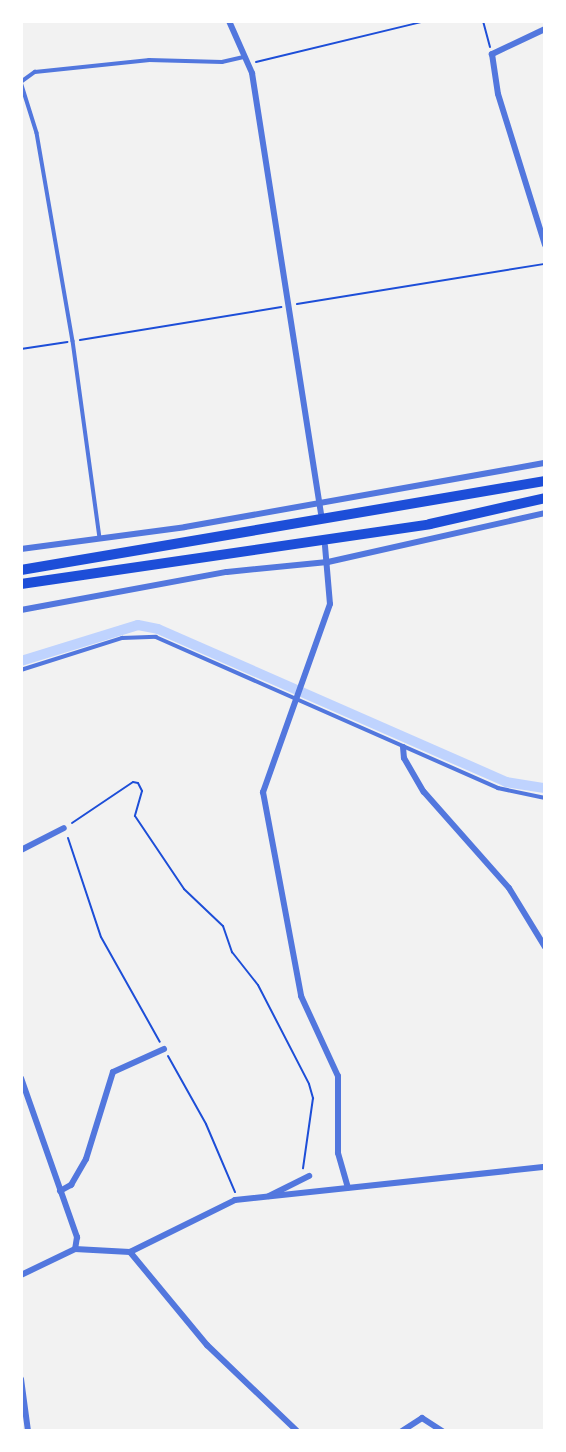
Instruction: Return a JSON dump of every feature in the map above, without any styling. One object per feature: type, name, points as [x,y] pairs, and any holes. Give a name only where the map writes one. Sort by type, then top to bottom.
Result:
[{"type":"highway","points":[[21,570],[545,481]]},
{"type":"highway","points":[[21,584],[417,526],[545,498]]},
{"type":"street","points":[[229,21],[246,60],[321,514]]},
{"type":"street","points":[[545,29],[492,54],[498,94],[545,245]]},
{"type":"street","points":[[21,549],[100,540],[320,504],[545,463]]},
{"type":"street","points":[[21,610],[227,572],[328,562],[545,513]]},
{"type":"street","points":[[325,546],[330,604],[294,698],[263,792],[300,996],[338,1076],[338,1153],[348,1188]]},
{"type":"street","points":[[403,747],[404,758],[424,792],[509,888],[545,947]]},
{"type":"street","points":[[21,850],[64,828]]},
{"type":"street","points":[[60,1191],[71,1185],[86,1159],[113,1072],[164,1049]]},
{"type":"street","points":[[21,1078],[76,1237],[75,1249]]},
{"type":"street","points":[[21,1275],[75,1249],[130,1252],[238,1200],[545,1167]]},
{"type":"street","points":[[268,1197],[309,1176]]},
{"type":"street","points":[[130,1252],[207,1345],[297,1431]]},
{"type":"street","points":[[21,1379],[28,1431]]},
{"type":"street","points":[[402,1431],[422,1418],[442,1431]]},
{"type":"lane","points":[[100,540],[40,146],[21,82],[35,72],[149,60],[246,60]]},
{"type":"lane","points":[[21,670],[142,635],[156,638],[513,795],[545,798]]},
{"type":"path","points":[[396,21],[397,28]]},
{"type":"path","points":[[246,60],[426,21]]},
{"type":"path","points":[[483,21],[492,54]]},
{"type":"path","points":[[238,1200],[206,1124],[101,937],[64,828],[134,782],[138,783],[142,791],[135,816],[184,889],[223,926],[232,951],[258,985],[309,1084],[313,1098],[301,1179]]},
{"type":"waterway","points":[[21,661],[138,625],[158,629],[506,782],[545,788]]}]
